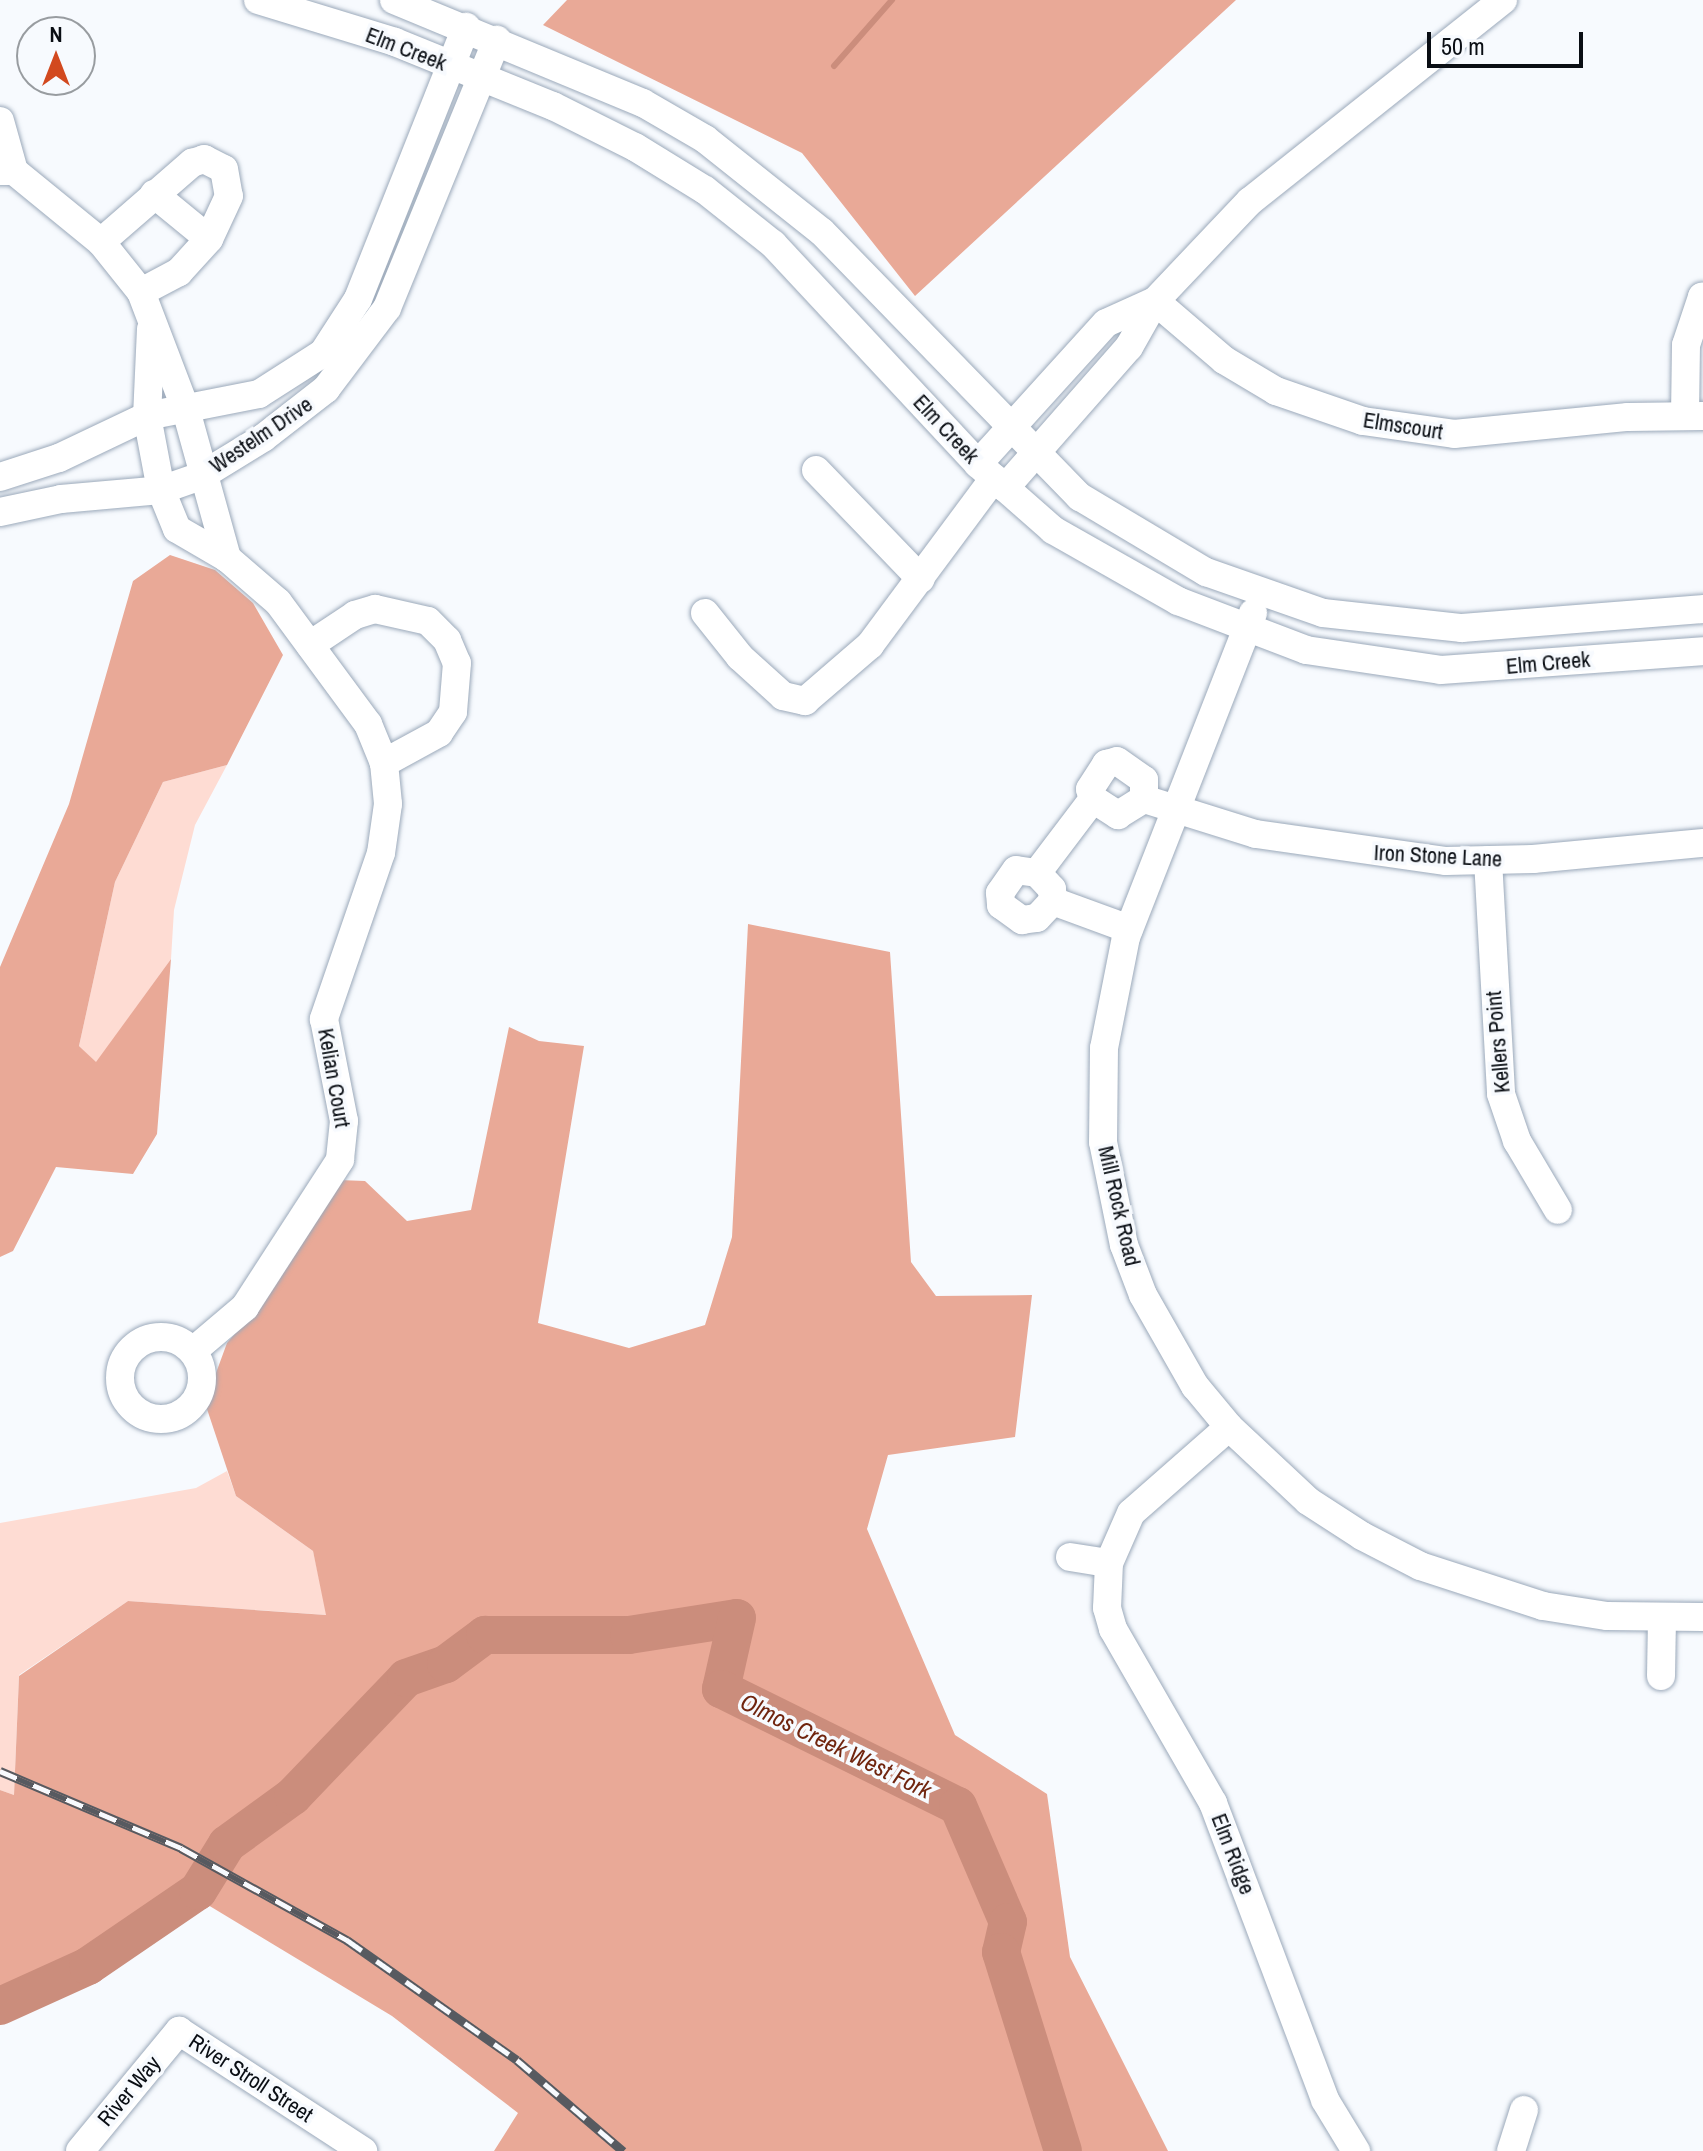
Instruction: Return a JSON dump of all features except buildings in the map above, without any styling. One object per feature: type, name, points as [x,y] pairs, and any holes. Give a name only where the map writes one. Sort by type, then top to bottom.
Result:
[{"type":"street","name":"Elm Creek","points":[[258,0],[395,42],[635,147],[705,190],[773,244],[992,477],[1053,530],[1113,568],[1245,630],[1306,650],[1441,670],[1703,651]]},
{"type":"street","name":"Elm Creek","points":[[394,0],[466,27],[643,103],[705,139],[782,196],[1035,456],[1080,497],[1148,542],[1262,595],[1323,613],[1462,628],[1703,609]]},
{"type":"street","points":[[992,477],[1035,456],[1129,347],[1155,301],[1250,201],[1503,0]]},
{"type":"street","name":"Westelm Drive","points":[[0,477],[59,458],[147,416],[259,394],[323,353],[358,299],[466,27]]},
{"type":"street","name":"Westelm Drive","points":[[0,512],[61,499],[161,490],[201,476],[309,405],[367,340],[387,308],[497,40]]},
{"type":"street","points":[[0,121],[7,171],[101,242],[141,292],[151,329],[186,410],[201,476],[227,558]]},
{"type":"street","points":[[101,242],[192,163],[204,159],[224,169],[229,196],[209,239],[179,272],[141,292]]},
{"type":"street","points":[[154,194],[209,239]]},
{"type":"street","name":"Elmscourt","points":[[1155,301],[1224,360],[1276,391],[1363,421],[1454,434],[1694,416],[1686,345],[1702,297],[1703,302]]},
{"type":"street","points":[[705,613],[740,657],[783,696],[805,701],[870,645],[921,579],[992,477],[1008,427],[1106,323],[1155,301]]},
{"type":"street","name":"Kelian Court","points":[[151,329],[147,416],[161,490],[177,529],[227,558],[278,602],[368,724],[384,763],[386,829],[324,1019],[344,1121],[340,1160],[245,1307],[193,1351]]},
{"type":"street","points":[[1069,362],[1096,385]]},
{"type":"street","points":[[816,470],[921,579]]},
{"type":"street","name":"Mill Rock Road","points":[[1262,595],[1245,630],[1129,929],[1104,1048],[1103,1142],[1112,1192],[1143,1295],[1181,1364],[1229,1427],[1308,1501],[1420,1566],[1543,1606],[1662,1619],[1703,1617]]},
{"type":"street","points":[[310,645],[355,615],[375,609],[401,611],[428,621],[447,640],[457,663],[453,712],[439,733],[384,763]]},
{"type":"street","points":[[1117,761],[1144,780],[1144,799],[1118,815],[1093,799],[1090,789],[1106,764],[1117,761]]},
{"type":"street","points":[[1037,873],[1093,799]]},
{"type":"street","name":"Iron Stone Lane","points":[[1144,799],[1256,834],[1347,850],[1488,860],[1703,843]]},
{"type":"street","name":"Kellers Point","points":[[1488,860],[1501,1094],[1517,1141],[1558,1210]]},
{"type":"street","points":[[1016,870],[1037,873],[1052,889],[1053,901],[1037,918],[1022,920],[1001,905],[1000,893],[1016,870]]},
{"type":"street","points":[[1053,901],[1129,929]]},
{"type":"street","name":"Elm Ridge","points":[[1229,1427],[1131,1513],[1109,1563],[1107,1608],[1113,1629],[1213,1803],[1325,2100],[1356,2151]]},
{"type":"street","points":[[1070,1557],[1109,1563]]},
{"type":"street","points":[[1661,1676],[1662,1619]]},
{"type":"street","name":"River Way","points":[[80,2151],[179,2031]]},
{"type":"street","name":"River Stroll Street","points":[[179,2031],[363,2151]]},
{"type":"street","points":[[1511,2151],[1524,2110]]},
{"type":"shaded area","points":[[567,0],[1236,0],[915,296],[802,153],[543,25]]},
{"type":"shaded area","points":[[170,555],[215,570],[253,603],[283,655],[227,765],[163,782],[115,882],[79,1046],[96,1062],[171,959],[157,1134],[133,1174],[56,1167],[13,1251],[0,1257],[0,967],[69,804],[133,581]]},
{"type":"shaded area","points":[[227,765],[195,825],[174,910],[171,959],[96,1063],[79,1046],[115,882],[163,782]]},
{"type":"shaded area","points":[[748,924],[890,952],[911,1262],[936,1296],[1032,1295],[1015,1437],[888,1455],[867,1529],[955,1735],[1047,1794],[1070,1957],[1168,2151],[494,2151],[518,2113],[392,2016],[203,1902],[161,1923],[68,1987],[0,2019],[0,1790],[14,1795],[19,1676],[128,1601],[326,1615],[313,1551],[236,1496],[205,1403],[227,1343],[259,1306],[339,1180],[365,1181],[407,1221],[471,1210],[509,1027],[539,1041],[584,1046],[538,1323],[629,1348],[705,1325],[732,1237]]},
{"type":"shaded area","points":[[227,1471],[236,1496],[313,1551],[327,1615],[128,1601],[19,1675],[14,1795],[0,1790],[0,1523],[196,1488]]},
{"type":"waterway","points":[[834,66],[892,0]]},
{"type":"waterway","name":"Olmos Creek West Fork","points":[[0,2006],[88,1966],[198,1891],[227,1844],[293,1796],[406,1678],[446,1664],[485,1635],[629,1635],[737,1618],[721,1689],[958,1806],[1008,1922],[1001,1952],[1063,2151]]},
{"type":"railway","points":[[0,1771],[181,1848],[347,1940],[517,2060],[623,2151]]}]
